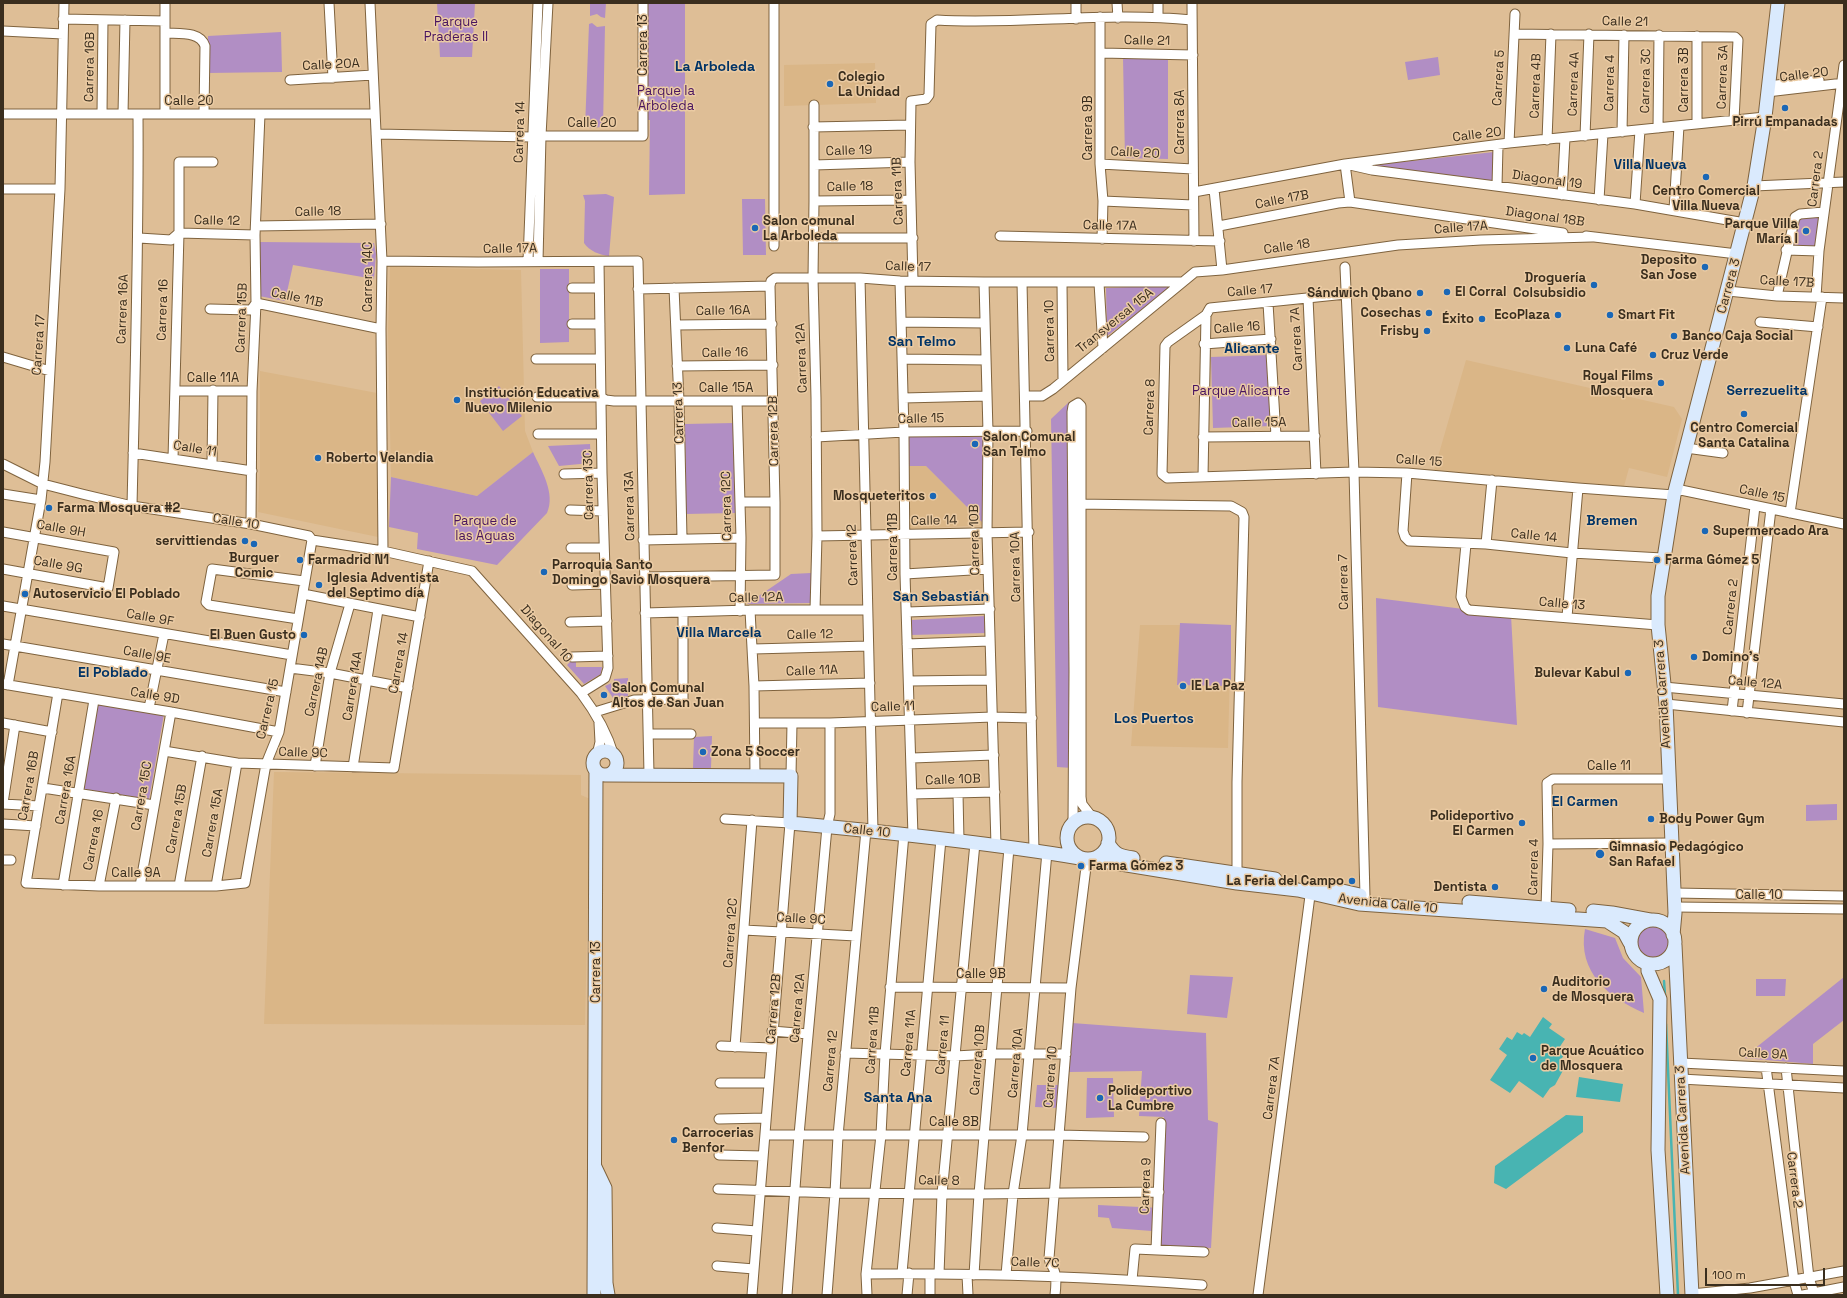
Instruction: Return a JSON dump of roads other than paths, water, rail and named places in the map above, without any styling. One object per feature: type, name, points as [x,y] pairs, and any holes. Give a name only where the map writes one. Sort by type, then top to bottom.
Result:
[{"type":"street","name":"Carrera 17","points":[[6,684],[15,646],[43,484],[60,189],[64,3]]},
{"type":"street","points":[[165,3],[165,114]]},
{"type":"street","points":[[329,3],[334,78]]},
{"type":"street","name":"Carrera 14C","points":[[370,3],[382,261],[381,329],[383,552]]},
{"type":"street","name":"Carrera 14","points":[[538,3],[538,261]]},
{"type":"street","name":"Carrera 14","points":[[528,261],[548,3]]},
{"type":"street","name":"Carrera 13","points":[[643,3],[643,136]]},
{"type":"street","points":[[774,3],[774,246]]},
{"type":"street","points":[[1076,3],[1076,19],[1158,16],[1192,20]]},
{"type":"street","points":[[1117,3],[1118,18]]},
{"type":"street","points":[[1158,3],[1158,16]]},
{"type":"street","name":"Carrera 8A","points":[[1192,3],[1194,241]]},
{"type":"street","name":"Carrera 3","points":[[1675,492],[1705,369],[1728,291],[1754,186],[1765,117],[1778,3]]},
{"type":"street","name":"Carrera 5","points":[[1509,143],[1515,14]]},
{"type":"street","name":"Carrera 9B","points":[[1100,17],[1100,164],[1103,201],[1102,239]]},
{"type":"street","points":[[63,19],[165,21]]},
{"type":"street","name":"Carrera 11B","points":[[913,281],[913,238],[910,200],[911,101],[926,99],[929,95],[931,24],[933,21],[937,20],[1076,19]]},
{"type":"street","name":"Carrera 16B","points":[[102,114],[103,20]]},
{"type":"street","points":[[123,114],[125,20]]},
{"type":"street","points":[[3,31],[63,34]]},
{"type":"street","points":[[165,33],[198,36],[203,40],[205,46],[204,114]]},
{"type":"street","name":"Calle 21","points":[[1514,34],[1735,37]]},
{"type":"street","name":"Carrera 4B","points":[[1546,140],[1551,34]]},
{"type":"street","name":"Carrera 4A","points":[[1585,136],[1589,34]]},
{"type":"street","name":"Carrera 4","points":[[1622,132],[1624,35]]},
{"type":"street","name":"Carrera 3C","points":[[1658,128],[1659,35]]},
{"type":"street","name":"Carrera 3B","points":[[1697,36],[1697,124]]},
{"type":"street","name":"Carrera 3A","points":[[1734,120],[1738,40],[1735,37]]},
{"type":"street","name":"Calle 21","points":[[1101,53],[1193,55]]},
{"type":"street","name":"Carrera 2","points":[[1790,513],[1818,327],[1819,252],[1844,65]]},
{"type":"street","name":"Calle 20A","points":[[290,80],[373,76]]},
{"type":"street","name":"Calle 20","points":[[1767,89],[1843,80]]},
{"type":"street","name":"Carrera 12A","points":[[814,105],[814,238],[812,278],[817,536],[815,610]]},
{"type":"street","name":"Calle 20","points":[[3,114],[375,114]]},
{"type":"street","name":"Carrera 16A","points":[[132,506],[134,353],[139,238],[138,114]]},
{"type":"street","name":"Carrera 15B","points":[[251,524],[252,391],[256,303],[256,230],[260,114]]},
{"type":"street","name":"Calle 20","points":[[1194,192],[1345,164],[1498,146],[1509,143],[1765,117]]},
{"type":"street","points":[[813,127],[910,125]]},
{"type":"street","points":[[1674,210],[1679,126]]},
{"type":"street","points":[[1635,204],[1640,130]]},
{"type":"street","name":"Calle 20","points":[[376,134],[643,136]]},
{"type":"street","points":[[1599,200],[1603,134]]},
{"type":"street","points":[[1562,195],[1565,138]]},
{"type":"street","points":[[1497,186],[1498,146]]},
{"type":"street","name":"Carrera 16","points":[[173,459],[179,232],[179,162],[213,162]]},
{"type":"street","name":"Calle 19","points":[[814,165],[910,162]]},
{"type":"street","name":"Calle 20","points":[[1100,164],[1193,169]]},
{"type":"street","points":[[1345,164],[1350,202]]},
{"type":"street","name":"Diagonal 19","points":[[1345,164],[1372,170],[1635,204],[1745,223]]},
{"type":"street","points":[[1754,186],[1844,182]]},
{"type":"street","points":[[3,189],[60,189]]},
{"type":"street","points":[[1214,189],[1219,226],[1222,270]]},
{"type":"street","name":"Calle 18","points":[[814,201],[910,200]]},
{"type":"street","points":[[1103,201],[1193,205]]},
{"type":"street","name":"Calle 17B","points":[[1219,226],[1350,202]]},
{"type":"street","name":"Diagonal 18B","points":[[1350,202],[1592,237],[1737,254]]},
{"type":"street","points":[[1778,296],[1786,250],[1797,215],[1824,212]]},
{"type":"street","name":"Calle 18","points":[[256,230],[381,224]]},
{"type":"street","name":"Calle 12","points":[[179,232],[256,230]]},
{"type":"street","points":[[139,238],[171,240],[179,232]]},
{"type":"street","name":"Calle 17A","points":[[1000,236],[1220,241]]},
{"type":"street","name":"Calle 17A","points":[[1356,251],[1398,245],[1481,240],[1592,237]]},
{"type":"street","points":[[814,238],[913,238]]},
{"type":"street","points":[[1786,250],[1819,252]]},
{"type":"street","name":"Calle 18","points":[[1222,270],[1356,251]]},
{"type":"street","name":"Calle 17A","points":[[382,261],[638,261]]},
{"type":"street","name":"Carrera 13A","points":[[638,261],[648,734],[646,774]]},
{"type":"street","name":"Carrera 13C","points":[[581,693],[605,678],[608,673],[601,434],[599,262]]},
{"type":"street","name":"Carrera 7","points":[[1346,267],[1354,472],[1365,896]]},
{"type":"street","name":"Transversal 15A","points":[[1025,396],[1042,396],[1053,389],[1195,272],[1222,270]]},
{"type":"street","name":"Calle 17","points":[[638,289],[770,286],[771,281],[775,278],[860,278],[900,282],[1182,282]]},
{"type":"street","name":"Carrera 12","points":[[827,1295],[845,1053],[856,936],[869,830],[871,721],[862,434],[860,278]]},
{"type":"street","name":"Carrera 11B","points":[[867,1295],[866,1274],[881,1135],[884,1054],[890,987],[912,794],[911,720],[907,644],[908,612],[905,574],[906,535],[900,282]]},
{"type":"street","name":"Carrera 10B","points":[[968,1295],[980,1194],[998,987],[1003,847],[995,792],[993,717],[990,680],[990,609],[987,533],[988,432],[984,282]]},
{"type":"street","name":"Carrera 10A","points":[[1006,1275],[1013,1194],[1022,1135],[1035,988],[1041,852],[1032,718],[1027,431],[1022,282]]},
{"type":"street","name":"Carrera 10","points":[[1062,283],[1064,379]]},
{"type":"street","points":[[1099,283],[1103,348]]},
{"type":"street","name":"Carrera 12B","points":[[740,575],[775,575],[773,365],[770,286]]},
{"type":"street","points":[[572,288],[599,288]]},
{"type":"street","name":"Carrera 13","points":[[674,288],[679,401],[682,538]]},
{"type":"street","name":"Calle 17B","points":[[1728,291],[1778,296],[1844,298]]},
{"type":"street","name":"Calle 17","points":[[1168,342],[1206,315],[1210,308],[1346,294]]},
{"type":"street","name":"Carrera 7A","points":[[1308,298],[1316,474]]},
{"type":"street","name":"Calle 11B","points":[[210,309],[251,310],[256,303],[381,329]]},
{"type":"street","points":[[1268,303],[1276,436]]},
{"type":"street","points":[[1203,477],[1204,344],[1206,315]]},
{"type":"street","points":[[901,322],[985,323]]},
{"type":"street","points":[[1760,322],[1818,327]]},
{"type":"street","points":[[572,324],[600,324]]},
{"type":"street","name":"Calle 16A","points":[[676,325],[772,324]]},
{"type":"street","name":"Calle 16","points":[[1204,344],[1271,339]]},
{"type":"street","name":"Carrera 8","points":[[1162,474],[1165,346],[1168,342]]},
{"type":"street","points":[[3,356],[50,371]]},
{"type":"street","points":[[536,359],[600,359]]},
{"type":"street","points":[[902,360],[986,360]]},
{"type":"street","name":"Calle 16","points":[[677,366],[773,365]]},
{"type":"street","points":[[212,465],[213,390]]},
{"type":"street","name":"Calle 11A","points":[[175,391],[252,391]]},
{"type":"street","points":[[903,398],[987,396]]},
{"type":"street","name":"Calle 15A","points":[[537,397],[601,397],[606,400],[773,401]]},
{"type":"street","name":"Carrera 12C","points":[[736,401],[741,538],[740,611]]},
{"type":"street","points":[[1076,504],[1081,412],[1081,406],[1078,402],[1073,406],[1072,412],[1076,504],[1078,756],[1082,804],[1092,817],[1104,824],[1109,836],[1108,843],[1102,854],[1086,859],[1074,854],[1067,842],[1069,828],[1073,823],[1085,817],[1092,817]]},
{"type":"street","name":"Calle 15","points":[[816,437],[904,432],[1027,431]]},
{"type":"street","points":[[538,434],[601,434]]},
{"type":"street","name":"Calle 15A","points":[[1203,437],[1315,436]]},
{"type":"street","points":[[1686,448],[1723,453]]},
{"type":"street","name":"Calle 11","points":[[133,453],[252,471]]},
{"type":"street","name":"Calle 10","points":[[3,464],[43,484],[132,506],[251,524],[309,536],[312,540],[383,552],[472,571]]},
{"type":"street","name":"Calle 15","points":[[1162,474],[1167,478],[1354,472],[1407,473],[1578,488],[1675,492],[1844,524]]},
{"type":"street","points":[[564,474],[602,473]]},
{"type":"street","name":"Calle 14","points":[[1407,473],[1403,531],[1405,537],[1409,541],[1486,544],[1572,553],[1662,558]]},
{"type":"street","points":[[1486,544],[1492,480]]},
{"type":"street","points":[[1567,617],[1578,488]]},
{"type":"street","name":"Avenida Carrera 3","points":[[1675,492],[1662,558],[1658,596],[1658,625],[1666,704],[1675,904]]},
{"type":"street","points":[[3,494],[41,500]]},
{"type":"street","points":[[740,502],[775,502]]},
{"type":"street","points":[[1076,504],[1231,506],[1242,512],[1244,517],[1237,782],[1237,873]]},
{"type":"street","name":"Carrera 2","points":[[1732,712],[1755,506]]},
{"type":"street","points":[[1747,713],[1771,509]]},
{"type":"street","points":[[570,510],[603,511]]},
{"type":"street","name":"Calle 9H","points":[[3,532],[114,552],[108,588]]},
{"type":"street","name":"Calle 14","points":[[817,536],[1028,532]]},
{"type":"street","points":[[643,540],[682,538],[741,538]]},
{"type":"street","name":"Carrera 15","points":[[245,883],[266,764],[279,732],[312,540]]},
{"type":"street","name":"Calle 13","points":[[1466,544],[1461,597],[1465,607],[1469,610],[1658,625]]},
{"type":"street","points":[[571,548],[604,548]]},
{"type":"street","name":"Carrera 14","points":[[394,768],[429,561]]},
{"type":"street","name":"Calle 9G","points":[[3,568],[108,588]]},
{"type":"street","points":[[298,619],[209,605],[206,602],[212,571],[214,568],[304,581]]},
{"type":"street","points":[[905,574],[988,569]]},
{"type":"street","name":"Diagonal 10","points":[[472,571],[581,693],[596,714],[609,739],[615,758]]},
{"type":"street","points":[[644,577],[740,575]]},
{"type":"street","points":[[572,585],[605,584]]},
{"type":"street","points":[[303,594],[378,610],[420,617]]},
{"type":"street","name":"Carrera 14B","points":[[315,766],[330,673],[350,604]]},
{"type":"street","name":"Calle 9F","points":[[3,606],[292,655]]},
{"type":"street","points":[[908,612],[990,609]]},
{"type":"street","name":"Carrera 14A","points":[[353,767],[378,610]]},
{"type":"street","points":[[750,610],[753,649],[755,775]]},
{"type":"street","name":"Calle 12A","points":[[645,613],[750,610],[867,610]]},
{"type":"street","points":[[600,774],[593,764],[600,742],[596,714],[617,704],[634,700],[683,699],[683,612]]},
{"type":"street","points":[[570,622],[607,621]]},
{"type":"street","points":[[150,708],[164,634]]},
{"type":"street","points":[[907,644],[989,641]]},
{"type":"street","name":"Calle 9E","points":[[3,644],[286,692]]},
{"type":"street","name":"Calle 12","points":[[753,649],[868,646]]},
{"type":"street","points":[[572,657],[608,656]]},
{"type":"street","points":[[290,668],[330,673],[367,682],[408,688]]},
{"type":"street","points":[[909,680],[990,680]]},
{"type":"street","name":"Calle 11A","points":[[754,686],[870,683]]},
{"type":"street","name":"Calle 9D","points":[[6,684],[94,700],[150,708],[279,732]]},
{"type":"street","name":"Calle 12A","points":[[1664,687],[1844,704]]},
{"type":"street","name":"Carrera 16B","points":[[26,883],[58,693]]},
{"type":"street","name":"Carrera 16A","points":[[63,885],[94,700]]},
{"type":"street","points":[[1666,704],[1732,712],[1844,722]]},
{"type":"street","name":"Carrera 15C","points":[[140,886],[171,712]]},
{"type":"street","name":"Calle 11","points":[[755,723],[792,724],[993,717],[1032,718]]},
{"type":"street","points":[[3,723],[52,732]]},
{"type":"street","name":"Carrera 12A","points":[[787,1295],[808,1034],[827,826],[830,814],[830,723]]},
{"type":"street","name":"Carrera 12B","points":[[752,1295],[790,823],[792,724]]},
{"type":"street","points":[[15,725],[3,803],[39,806]]},
{"type":"street","points":[[648,734],[691,734]]},
{"type":"street","name":"Calle 9C","points":[[164,751],[202,756],[237,763],[394,768]]},
{"type":"street","points":[[597,755],[606,752],[627,768],[646,774]]},
{"type":"street","points":[[912,758],[994,755]]},
{"type":"street","name":"Carrera 15B","points":[[179,886],[202,756]]},
{"type":"street","points":[[1073,823],[1078,756]]},
{"type":"street","points":[[600,774],[614,771],[616,767],[615,758]]},
{"type":"street","name":"Carrera 15A","points":[[216,886],[237,763]]},
{"type":"street","points":[[600,774],[791,776]]},
{"type":"street","name":"Carrera 13","points":[[594,1295],[593,1188],[595,1167],[600,774]]},
{"type":"street","name":"Calle 11","points":[[1549,780],[1669,779]]},
{"type":"street","name":"Carrera 4","points":[[1546,908],[1548,844],[1546,785],[1549,780]]},
{"type":"street","points":[[43,788],[154,804]]},
{"type":"street","name":"Calle 10B","points":[[912,794],[995,792]]},
{"type":"street","points":[[958,793],[959,841]]},
{"type":"street","name":"Carrera 16","points":[[99,886],[116,798]]},
{"type":"street","name":"Calle 10","points":[[725,819],[869,830],[1003,847]]},
{"type":"street","name":"Carrera 12C","points":[[735,1047],[752,820]]},
{"type":"street","points":[[3,824],[36,826]]},
{"type":"street","name":"Carrera 11A","points":[[907,1295],[905,1273],[908,1193],[941,839]]},
{"type":"street","name":"Avenida Calle 10","points":[[1041,852],[1064,846],[1067,842]]},
{"type":"street","name":"Carrera 11","points":[[930,1295],[934,1274],[948,1135],[975,843]]},
{"type":"street","name":"Avenida Calle 10","points":[[1108,843],[1113,852],[1119,856],[1237,873],[1311,888],[1365,896],[1612,913],[1650,920]]},
{"type":"street","points":[[1548,844],[1672,844]]},
{"type":"street","name":"Avenida Calle 10","points":[[1003,847],[1237,883],[1311,888],[1359,904],[1607,921],[1624,932],[1630,943]]},
{"type":"street","name":"Carrera 10","points":[[1055,1295],[1056,1277],[1054,1270],[1050,1265],[1049,1258],[1071,988],[1086,859]]},
{"type":"street","name":"Calle 9A","points":[[26,883],[99,886],[216,886],[245,883]]},
{"type":"street","name":"Carrera 7A","points":[[1258,1295],[1311,888]]},
{"type":"street","name":"Calle 10","points":[[1675,904],[1844,896]]},
{"type":"street","points":[[1675,904],[1674,940],[1671,954],[1666,960],[1659,963],[1648,964],[1636,957],[1630,943],[1635,929],[1643,922],[1650,920],[1663,922],[1672,918],[1675,904]]},
{"type":"street","name":"Calle 10","points":[[1675,904],[1844,909]]},
{"type":"street","points":[[1663,922],[1669,928],[1674,940]]},
{"type":"street","name":"Calle 9C","points":[[744,930],[818,932],[856,936]]},
{"type":"street","name":"Avenida Carrera 3","points":[[1674,940],[1692,1294]]},
{"type":"street","name":"Avenida Carrera 3","points":[[1648,964],[1648,971],[1660,999],[1658,1136],[1667,1295]]},
{"type":"street","name":"Calle 9B","points":[[890,987],[1071,988]]},
{"type":"street","points":[[772,1032],[808,1034]]},
{"type":"street","points":[[721,1046],[771,1048]]},
{"type":"street","points":[[845,1053],[955,1056],[992,1054],[1066,1054]]},
{"type":"street","name":"Calle 9A","points":[[1680,1063],[1844,1071]]},
{"type":"street","name":"Carrera 2","points":[[1766,1067],[1794,1281],[1798,1295]]},
{"type":"street","name":"Carrera 2","points":[[1786,1068],[1809,1278],[1814,1293]]},
{"type":"street","points":[[1681,1079],[1844,1088]]},
{"type":"street","points":[[720,1083],[769,1083]]},
{"type":"street","points":[[719,1119],[766,1118]]},
{"type":"street","name":"Carrera 9","points":[[1156,1250],[1161,1123]]},
{"type":"street","name":"Calle 8B","points":[[765,1135],[1060,1135],[1144,1137]]},
{"type":"street","points":[[719,1155],[763,1156]]},
{"type":"street","name":"Carrera 13","points":[[595,1167],[605,1188],[606,1283],[608,1295]]},
{"type":"street","name":"Calle 8","points":[[718,1189],[760,1192],[942,1194],[1159,1192]]},
{"type":"street","points":[[717,1228],[757,1231]]},
{"type":"street","points":[[1132,1280],[1135,1249],[1204,1252]]},
{"type":"street","points":[[716,1266],[754,1269]]},
{"type":"street","points":[[1692,1294],[1707,1294],[1750,1288],[1844,1271]]},
{"type":"street","name":"Calle 7C","points":[[866,1274],[905,1273],[1006,1275],[1132,1280],[1202,1285]]},
{"type":"street","points":[[1803,1295],[1844,1287]]},
{"type":"water","name":"Parque Acuático de Mosquera","points":[[1543,1017],[1552,1024],[1549,1028],[1565,1039],[1559,1048],[1566,1052],[1560,1061],[1566,1065],[1555,1085],[1550,1088],[1543,1098],[1519,1081],[1510,1093],[1490,1080],[1507,1055],[1499,1049],[1507,1037],[1512,1040],[1517,1032],[1522,1035],[1524,1033],[1530,1037]]},
{"type":"water","points":[[1579,1077],[1623,1084],[1620,1102],[1576,1097]]},
{"type":"water","points":[[1566,1115],[1583,1116],[1583,1132],[1506,1189],[1494,1183],[1495,1166]]},
{"type":"waterway","points":[[1664,981],[1665,995]]},
{"type":"waterway","points":[[1666,1024],[1678,1295]]},
{"type":"place","name":"Colegio La Unidad","points":[[830,84]]},
{"type":"place","name":"Pirrú Empanadas","points":[[1785,108]]},
{"type":"place","name":"Centro Comercial Villa Nueva","points":[[1706,177]]},
{"type":"place","name":"Salon comunal La Arboleda","points":[[755,228]]},
{"type":"place","name":"Parque Villa María I","points":[[1806,231]]},
{"type":"place","name":"Deposito San Jose","points":[[1705,267]]},
{"type":"place","name":"Droguería Colsubsidio","points":[[1594,285]]},
{"type":"place","name":"El Corral","points":[[1447,292]]},
{"type":"place","name":"Sándwich Qbano","points":[[1420,293]]},
{"type":"place","name":"Cosechas","points":[[1429,313]]},
{"type":"place","name":"EcoPlaza","points":[[1558,315]]},
{"type":"place","name":"Smart Fit","points":[[1610,315]]},
{"type":"place","name":"Éxito","points":[[1482,319]]},
{"type":"place","name":"Frisby","points":[[1427,331]]},
{"type":"place","name":"Banco Caja Social","points":[[1674,336]]},
{"type":"place","name":"Luna Café","points":[[1567,348]]},
{"type":"place","name":"Cruz Verde","points":[[1653,355]]},
{"type":"place","name":"Royal Films Mosquera","points":[[1661,383]]},
{"type":"place","name":"Institución Educativa Nuevo Milenio","points":[[457,400]]},
{"type":"place","name":"Centro Comercial Santa Catalina","points":[[1744,414]]},
{"type":"place","name":"Salon Comunal San Telmo","points":[[975,444]]},
{"type":"place","name":"Roberto Velandia","points":[[318,458]]},
{"type":"place","name":"Mosqueteritos","points":[[933,496]]},
{"type":"place","name":"Farma Mosquera #2","points":[[49,508]]},
{"type":"place","name":"Supermercado Ara","points":[[1705,531]]},
{"type":"place","name":"servittiendas","points":[[245,541]]},
{"type":"place","name":"Burguer Comic","points":[[254,544]]},
{"type":"place","name":"Farmadrid N1","points":[[300,560]]},
{"type":"place","name":"Farma Gómez 5","points":[[1657,560]]},
{"type":"place","name":"Parroquia Santo Domingo Savio Mosquera","points":[[544,572]]},
{"type":"place","name":"Iglesia Adventista del Septimo día","points":[[319,585]]},
{"type":"place","name":"Autoservicio El Poblado","points":[[25,594]]},
{"type":"place","name":"El Buen Gusto","points":[[304,635]]},
{"type":"place","name":"Domino's","points":[[1694,657]]},
{"type":"place","name":"Bulevar Kabul","points":[[1628,673]]},
{"type":"place","name":"IE La Paz","points":[[1183,686]]},
{"type":"place","name":"Salon Comunal Altos de San Juan","points":[[604,695]]},
{"type":"place","name":"Zona 5 Soccer","points":[[703,752]]},
{"type":"place","name":"Body Power Gym","points":[[1651,819]]},
{"type":"place","name":"Polideportivo El Carmen","points":[[1522,823]]},
{"type":"place","name":"Gimnasio Pedagógico San Rafael","points":[[1600,854]]},
{"type":"place","name":"Farma Gómez 3","points":[[1081,866]]},
{"type":"place","name":"La Feria del Campo","points":[[1352,881]]},
{"type":"place","name":"Dentista","points":[[1495,887]]},
{"type":"place","name":"Auditorio de Mosquera","points":[[1544,989]]},
{"type":"place","name":"Parque Acuático de Mosquera","points":[[1533,1058]]},
{"type":"place","name":"Polideportivo La Cumbre","points":[[1100,1098]]},
{"type":"place","name":"Carrocerias Benfor","points":[[674,1140]]},
{"type":"district","name":"La Arboleda","points":[[715,67]]},
{"type":"district","name":"Villa Nueva","points":[[1650,165]]},
{"type":"district","name":"San Telmo","points":[[922,342]]},
{"type":"district","name":"Alicante","points":[[1252,349]]},
{"type":"district","name":"Serrezuelita","points":[[1767,391]]},
{"type":"district","name":"Bremen","points":[[1612,521]]},
{"type":"district","name":"San Sebastián","points":[[941,597]]},
{"type":"district","name":"Villa Marcela","points":[[719,633]]},
{"type":"district","name":"El Poblado","points":[[113,673]]},
{"type":"district","name":"Los Puertos","points":[[1154,719]]},
{"type":"district","name":"El Carmen","points":[[1585,802]]},
{"type":"district","name":"Santa Ana","points":[[898,1098]]},
{"type":"park label","name":"Parque Praderas II","points":[[456,30]]},
{"type":"park label","name":"Parque la Arboleda","points":[[666,98]]},
{"type":"park label","name":"Parque Alicante","points":[[1241,391]]},
{"type":"park label","name":"Parque de las Aguas","points":[[485,528]]}]
